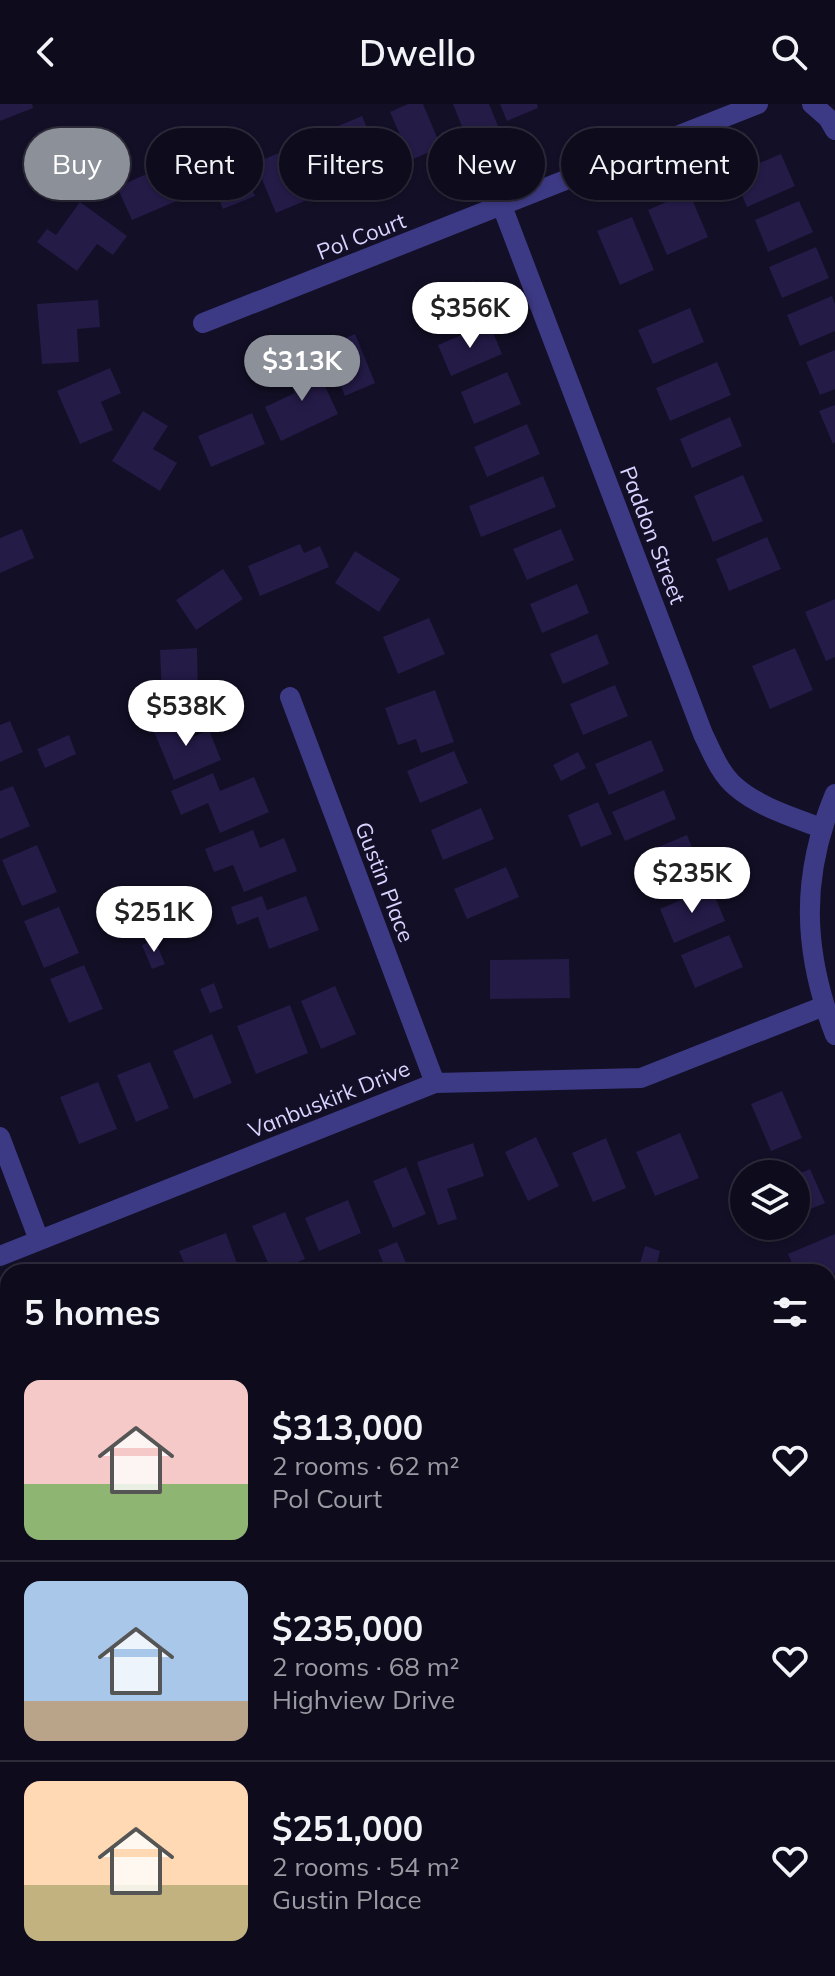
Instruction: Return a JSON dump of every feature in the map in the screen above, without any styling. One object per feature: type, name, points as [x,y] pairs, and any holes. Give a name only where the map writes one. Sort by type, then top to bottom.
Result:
[{"type":"street","name":"Pol Court","points":[[203,323],[758,104]]},
{"type":"street","points":[[812,104],[828,118],[835,130]]},
{"type":"street","name":"Paddon Street","points":[[502,206],[716,762],[735,786],[746,794],[821,828]]},
{"type":"street","name":"Gustin Place","points":[[290,697],[435,1083]]},
{"type":"street","points":[[835,794],[821,828],[810,894],[811,950],[824,1006],[835,1035]]},
{"type":"street","name":"Vanbuskirk Drive","points":[[0,1256],[435,1083],[641,1078],[824,1006]]},
{"type":"street","points":[[0,1137],[39,1240]]},
{"type":"building","points":[[0,104],[32,104],[33,108],[0,121]]},
{"type":"building","points":[[408,104],[423,104],[433,128],[428,128],[428,153],[412,160],[412,128],[397,128],[390,112]]},
{"type":"building","points":[[453,104],[489,104],[498,126],[463,128]]},
{"type":"building","points":[[500,104],[537,104],[538,108],[507,121]]},
{"type":"building","points":[[362,116],[367,128],[333,128]]},
{"type":"building","points":[[279,153],[279,200],[307,200],[276,213],[263,182],[263,160]]},
{"type":"building","points":[[781,154],[795,186],[747,207],[744,200],[758,200],[758,164]]},
{"type":"building","points":[[146,174],[146,200],[179,200],[132,220],[123,200],[130,200],[130,181]]},
{"type":"building","points":[[219,200],[245,200],[223,209]]},
{"type":"building","points":[[671,200],[692,200],[708,237],[667,255],[648,210]]},
{"type":"building","points":[[799,201],[813,232],[768,252],[755,220]]},
{"type":"building","points":[[80,202],[127,236],[113,255],[97,244],[77,271],[37,242],[47,229],[56,235]]},
{"type":"building","points":[[632,217],[654,270],[620,285],[597,231]]},
{"type":"building","points":[[816,247],[829,278],[782,298],[769,267]]},
{"type":"building","points":[[473,281],[487,314],[438,334],[425,302]]},
{"type":"building","points":[[832,296],[835,331],[800,346],[787,315]]},
{"type":"building","points":[[98,300],[100,327],[77,329],[79,362],[42,364],[37,304]]},
{"type":"building","points":[[690,308],[704,342],[653,364],[638,330]]},
{"type":"building","points":[[489,323],[502,354],[451,376],[438,345]]},
{"type":"building","points":[[355,334],[375,383],[345,396],[324,347]]},
{"type":"building","points":[[835,350],[835,389],[820,395],[806,362]]},
{"type":"building","points":[[313,360],[338,414],[281,441],[265,407],[295,393],[286,373]]},
{"type":"building","points":[[717,362],[731,395],[670,421],[656,388]]},
{"type":"building","points":[[110,368],[121,393],[101,402],[113,430],[80,444],[57,391]]},
{"type":"building","points":[[507,372],[521,404],[474,424],[461,392]]},
{"type":"building","points":[[835,405],[835,442],[833,444],[819,411]]},
{"type":"building","points":[[143,411],[168,426],[153,449],[177,463],[160,491],[112,461]]},
{"type":"building","points":[[252,413],[265,444],[211,467],[198,436]]},
{"type":"building","points":[[730,417],[742,446],[692,468],[680,439]]},
{"type":"building","points":[[527,424],[540,454],[487,477],[474,447]]},
{"type":"building","points":[[743,475],[763,521],[713,542],[694,496]]},
{"type":"building","points":[[543,476],[556,507],[481,537],[469,506]]},
{"type":"building","points":[[22,529],[34,558],[0,573],[0,538]]},
{"type":"building","points":[[561,529],[574,560],[527,580],[513,549]]},
{"type":"building","points":[[767,537],[781,569],[729,591],[716,559]]},
{"type":"building","points":[[300,544],[304,553],[320,546],[329,567],[260,596],[248,566]]},
{"type":"building","points":[[355,551],[400,579],[379,612],[335,583]]},
{"type":"building","points":[[223,569],[243,599],[196,630],[176,600]]},
{"type":"building","points":[[577,584],[589,613],[542,633],[530,604]]},
{"type":"building","points":[[835,599],[835,657],[826,661],[805,612]]},
{"type":"building","points":[[429,618],[445,654],[398,674],[383,637]]},
{"type":"building","points":[[597,634],[609,664],[563,684],[550,654]]},
{"type":"building","points":[[197,648],[198,696],[162,698],[160,650]]},
{"type":"building","points":[[795,648],[813,690],[770,709],[752,666]]},
{"type":"building","points":[[615,685],[628,716],[583,735],[570,704]]},
{"type":"building","points":[[435,690],[454,742],[421,753],[416,739],[398,745],[385,708]]},
{"type":"building","points":[[184,716],[193,737],[209,730],[221,760],[174,780],[153,729]]},
{"type":"building","points":[[10,721],[23,752],[0,762],[0,725]]},
{"type":"building","points":[[69,735],[76,754],[45,768],[37,749]]},
{"type":"building","points":[[651,740],[664,771],[609,795],[595,764]]},
{"type":"building","points":[[454,751],[468,783],[420,803],[407,771]]},
{"type":"building","points":[[578,752],[586,768],[561,781],[553,765]]},
{"type":"building","points":[[213,773],[220,791],[254,777],[269,812],[220,833],[208,803],[181,815],[171,791]]},
{"type":"building","points":[[13,786],[30,826],[0,839],[0,791]]},
{"type":"building","points":[[664,790],[676,819],[625,841],[612,812]]},
{"type":"building","points":[[598,802],[612,834],[581,847],[568,815]]},
{"type":"building","points":[[481,808],[494,839],[443,860],[431,830]]},
{"type":"building","points":[[253,830],[260,848],[284,838],[297,871],[244,892],[233,865],[214,872],[205,849]]},
{"type":"building","points":[[687,835],[699,864],[661,880],[649,851]]},
{"type":"building","points":[[37,845],[57,892],[22,906],[2,860]]},
{"type":"building","points":[[506,867],[519,897],[467,919],[454,889]]},
{"type":"building","points":[[711,887],[725,921],[674,943],[660,909]]},
{"type":"building","points":[[262,896],[267,910],[306,896],[319,930],[269,949],[258,917],[237,925],[231,907]]},
{"type":"building","points":[[59,907],[79,953],[44,968],[24,921]]},
{"type":"building","points":[[729,935],[743,967],[695,988],[681,955]]},
{"type":"building","points":[[155,940],[165,964],[152,969],[142,945]]},
{"type":"building","points":[[569,959],[570,998],[490,999],[490,960]]},
{"type":"building","points":[[84,965],[103,1009],[69,1023],[50,979]]},
{"type":"building","points":[[214,983],[223,1008],[210,1013],[200,989]]},
{"type":"building","points":[[335,986],[356,1034],[321,1049],[301,1001]]},
{"type":"building","points":[[290,1005],[308,1053],[256,1074],[237,1026]]},
{"type":"building","points":[[212,1034],[232,1083],[194,1099],[173,1051]]},
{"type":"building","points":[[150,1062],[169,1108],[136,1122],[117,1075]]},
{"type":"building","points":[[98,1082],[117,1129],[79,1144],[60,1097]]},
{"type":"building","points":[[782,1091],[802,1138],[771,1151],[751,1104]]},
{"type":"building","points":[[680,1133],[699,1178],[655,1196],[636,1152]]},
{"type":"building","points":[[536,1137],[559,1186],[528,1201],[505,1152]]},
{"type":"building","points":[[606,1138],[626,1188],[593,1202],[572,1153]]},
{"type":"building","points":[[473,1143],[484,1176],[447,1189],[457,1219],[438,1225],[417,1162]]},
{"type":"building","points":[[406,1167],[426,1214],[393,1228],[373,1181]]},
{"type":"building","points":[[810,1169],[825,1203],[810,1209]]},
{"type":"building","points":[[348,1200],[361,1233],[319,1251],[305,1218]]},
{"type":"building","points":[[285,1212],[305,1259],[292,1264],[269,1264],[252,1226]]},
{"type":"building","points":[[226,1233],[237,1264],[185,1264],[179,1251]]},
{"type":"building","points":[[835,1234],[835,1264],[792,1264],[788,1254]]},
{"type":"building","points":[[397,1242],[407,1264],[384,1264],[378,1250]]},
{"type":"building","points":[[645,1246],[660,1251],[657,1264],[640,1264]]}]
